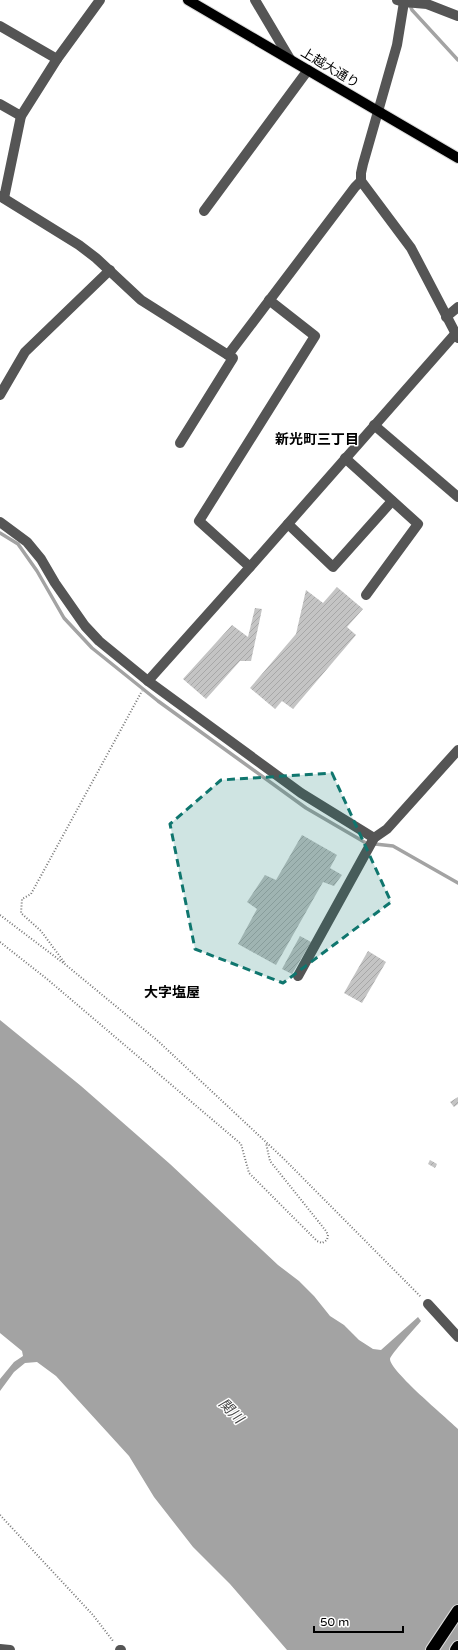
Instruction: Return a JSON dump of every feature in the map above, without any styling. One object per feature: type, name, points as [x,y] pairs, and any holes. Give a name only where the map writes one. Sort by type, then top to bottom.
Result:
[{"type":"highway","points":[[432,1650],[458,1610]]},
{"type":"main road","name":"上越大通り","points":[[188,0],[458,158]]},
{"type":"street","points":[[100,0],[56,59],[21,116],[2,197],[79,245],[110,270],[141,300],[233,358],[180,443]]},
{"type":"street","points":[[255,0],[290,59]]},
{"type":"street","points":[[148,681],[374,425],[457,336],[411,248],[361,181],[361,173],[397,45],[400,1],[427,4],[458,16]]},
{"type":"street","points":[[0,26],[56,59]]},
{"type":"street","points":[[204,211],[308,70]]},
{"type":"street","points":[[0,104],[21,116]]},
{"type":"street","points":[[228,355],[361,181]]},
{"type":"street","points":[[0,395],[24,352],[110,270]]},
{"type":"street","points":[[250,567],[199,521],[315,336],[269,300]]},
{"type":"street","points":[[446,317],[458,307]]},
{"type":"street","points":[[374,425],[458,497]]},
{"type":"street","points":[[345,458],[418,524],[366,595]]},
{"type":"street","points":[[288,524],[333,567],[392,501]]},
{"type":"street","points":[[0,522],[14,531],[32,548],[41,559],[55,583],[85,626],[99,641],[148,681],[301,793],[374,838]]},
{"type":"street","points":[[298,976],[374,838],[386,829],[458,750]]},
{"type":"street","points":[[428,1304],[458,1331]]},
{"type":"street","points":[[428,1304],[458,1337]]},
{"type":"street","points":[[0,1649],[10,1650]]},
{"type":"path","points":[[66,965],[41,931],[21,913],[22,899],[31,894],[148,681]]},
{"type":"path","points":[[0,915],[66,965],[158,1042],[266,1142],[428,1304]]},
{"type":"path","points":[[0,942],[47,979],[241,1144],[249,1173],[317,1241],[322,1243],[327,1240],[326,1231],[270,1161],[266,1142]]},
{"type":"path","points":[[0,1515],[93,1615],[120,1650]]},
{"type":"highlighted area","points":[[332,773],[391,902],[283,983],[195,949],[170,824],[221,780]]},
{"type":"water","name":"関川","points":[[0,1020],[81,1086],[170,1164],[278,1265],[299,1281],[314,1296],[330,1316],[344,1325],[359,1340],[373,1349],[381,1350],[418,1317],[421,1321],[390,1359],[392,1365],[409,1384],[458,1429],[458,1650],[287,1650],[230,1584],[193,1547],[154,1497],[129,1456],[56,1376],[37,1362],[25,1363],[14,1372],[0,1391],[0,1379],[14,1362],[23,1356],[22,1351],[0,1333]]},
{"type":"building","points":[[337,587],[363,609],[347,627],[356,635],[293,709],[282,701],[275,709],[250,688],[296,634],[306,590],[323,603]]},
{"type":"building","points":[[255,608],[262,609],[251,661],[240,661],[206,699],[183,679],[232,625],[248,637]]},
{"type":"building","points":[[302,835],[337,855],[330,868],[342,875],[334,886],[323,882],[276,965],[238,944],[257,909],[247,902],[265,875],[276,880]]},
{"type":"building","points":[[300,936],[311,942],[292,974],[282,969]]},
{"type":"building","points":[[368,951],[386,962],[362,1003],[344,993]]},
{"type":"building","points":[[458,1097],[458,1104],[454,1107],[450,1102]]},
{"type":"building","points":[[430,1160],[437,1164],[435,1168],[428,1164]]},
{"type":"waterway","points":[[410,5],[412,10],[458,60]]},
{"type":"waterway","points":[[0,533],[18,544],[37,571],[64,618],[92,648],[158,701],[306,808],[366,843],[393,846],[458,883]]},
{"type":"district","name":"新光町三丁目","points":[[317,439]]},
{"type":"district","name":"大字塩屋","points":[[172,992]]}]
